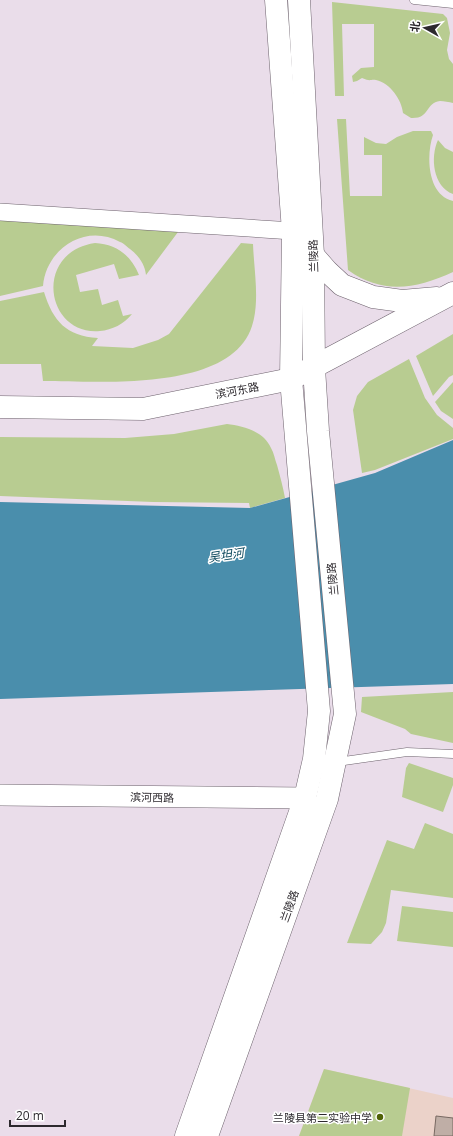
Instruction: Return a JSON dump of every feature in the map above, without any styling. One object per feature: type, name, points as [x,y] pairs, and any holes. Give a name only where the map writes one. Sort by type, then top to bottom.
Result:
[{"type":"main road","name":"兰陵路","points":[[207,1136],[327,799],[325,761],[319,711],[291,379],[293,231],[276,0]]},
{"type":"main road","name":"兰陵路","points":[[186,1136],[305,798],[325,761],[346,714],[318,431],[314,368],[313,255],[299,0]]},
{"type":"main road","points":[[313,255],[342,285],[374,297],[402,301],[450,295]]},
{"type":"main road","name":"滨河东路","points":[[0,407],[143,409],[291,379],[450,295]]},
{"type":"street","points":[[0,212],[293,231]]},
{"type":"street","name":"滨河西路","points":[[0,795],[305,798]]},
{"type":"lane","points":[[414,0],[453,4]]},
{"type":"lane","points":[[325,761],[407,752],[453,754]]},
{"type":"shaded area","name":"兰陵县第二实验中学","points":[[324,1069],[453,1098],[453,1136],[299,1136]]},
{"type":"green space","points":[[332,2],[443,14],[447,18],[450,33],[447,50],[449,59],[453,64],[453,103],[442,101],[435,102],[425,114],[417,118],[411,118],[403,113],[398,98],[386,85],[376,80],[362,78],[353,82],[352,76],[361,68],[374,67],[374,24],[342,24],[344,96],[335,96]]},
{"type":"green space","points":[[337,119],[346,119],[350,196],[382,196],[382,155],[364,155],[364,137],[376,143],[386,144],[397,137],[413,131],[431,131],[433,135],[429,163],[433,183],[444,197],[453,201],[453,272],[426,282],[400,287],[374,283],[361,278],[348,270]]},
{"type":"green space","points":[[438,140],[445,148],[453,152],[453,194],[441,185],[435,171],[434,155]]},
{"type":"green space","points":[[0,219],[178,232],[146,275],[141,260],[124,244],[107,237],[94,236],[81,238],[70,243],[59,251],[51,261],[43,286],[0,296]]},
{"type":"green space","points":[[95,243],[116,248],[122,252],[132,262],[139,275],[119,279],[114,264],[76,275],[80,292],[98,289],[102,305],[118,300],[123,316],[132,314],[118,326],[100,331],[81,329],[67,321],[58,308],[54,292],[55,276],[62,261],[75,250]]},
{"type":"green space","points":[[241,243],[253,244],[256,306],[252,326],[239,348],[218,363],[191,373],[160,379],[95,382],[43,381],[41,364],[0,364],[0,301],[44,292],[52,311],[62,325],[77,334],[98,338],[92,346],[133,348],[158,340],[169,334]]},
{"type":"green space","points":[[453,334],[453,375],[449,377],[433,396],[416,356]]},
{"type":"green space","points":[[409,359],[425,398],[437,415],[453,428],[453,439],[375,470],[362,473],[353,410],[357,396],[368,382]]},
{"type":"green space","points":[[453,382],[453,419],[441,411],[435,402]]},
{"type":"green space","points":[[227,424],[252,430],[268,442],[274,454],[285,498],[250,508],[249,503],[153,502],[0,496],[0,437],[125,438],[174,434]]},
{"type":"green space","points":[[453,692],[453,743],[411,734],[405,729],[361,712],[362,697]]},
{"type":"green space","points":[[409,763],[453,778],[453,785],[443,812],[402,797],[406,768]]},
{"type":"green space","points":[[425,823],[453,834],[453,898],[391,890],[386,923],[382,932],[371,944],[347,943],[387,840],[414,849]]},
{"type":"green space","points":[[402,906],[453,912],[453,947],[397,941]]},
{"type":"green space","name":"兰陵县第二实验中学","points":[[324,1069],[410,1088],[402,1136],[299,1136]]},
{"type":"water","name":"吴坦河","points":[[453,440],[453,684],[0,699],[0,502],[250,508],[375,473]]},
{"type":"building","points":[[436,1116],[453,1118],[453,1136],[434,1136]]},
{"type":"place","name":"兰陵县第二实验中学","points":[[380,1117]]}]
